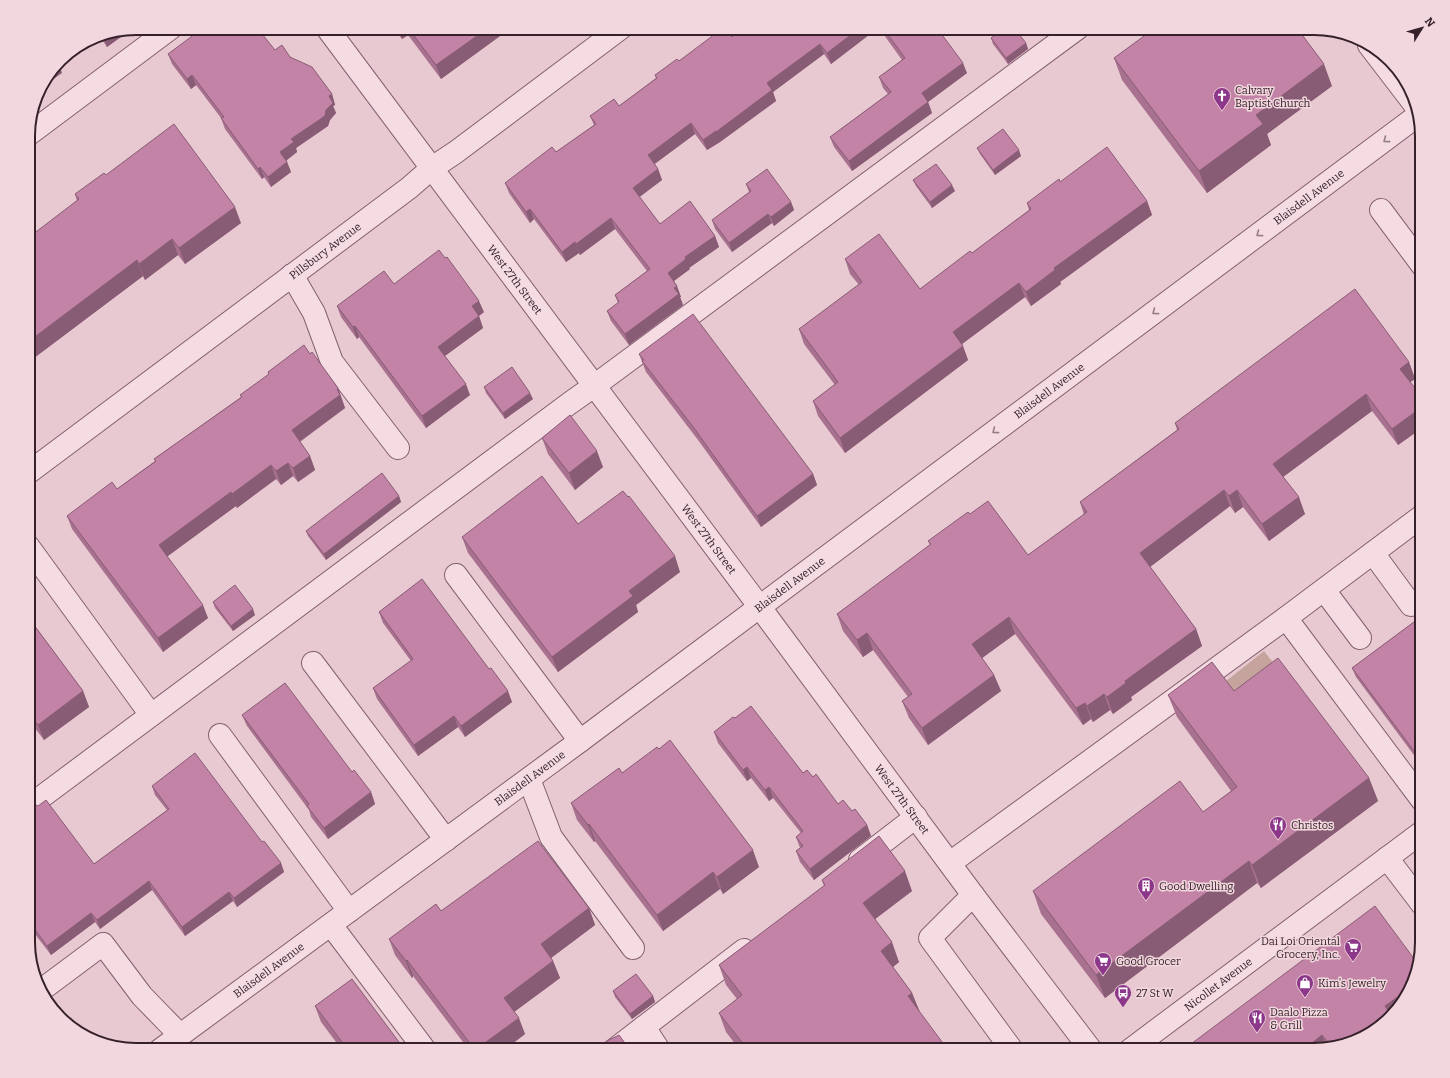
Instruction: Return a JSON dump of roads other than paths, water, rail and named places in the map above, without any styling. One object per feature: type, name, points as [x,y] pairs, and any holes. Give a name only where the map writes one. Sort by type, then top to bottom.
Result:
[{"type":"street","points":[[35,130],[162,35]]},
{"type":"street","name":"West 27th Street","points":[[332,35],[1086,1043]]},
{"type":"street","name":"Pillsbury Avenue","points":[[35,468],[409,188],[432,168],[456,152],[612,35]]},
{"type":"street","points":[[35,802],[570,402],[594,386],[1069,35]]},
{"type":"street","points":[[1381,60],[1406,93]]},
{"type":"street","name":"Blaisdell Avenue","points":[[169,1043],[580,741],[1413,119]]},
{"type":"street","points":[[1381,210],[1415,256]]},
{"type":"street","points":[[292,276],[314,313],[332,362],[398,448]]},
{"type":"street","points":[[950,863],[1373,553],[1415,524]]},
{"type":"street","points":[[1373,553],[1411,605]]},
{"type":"street","points":[[35,556],[151,715]]},
{"type":"street","points":[[456,575],[580,741]]},
{"type":"street","points":[[1324,590],[1360,638]]},
{"type":"street","points":[[1286,618],[1415,791]]},
{"type":"street","points":[[313,663],[446,840]]},
{"type":"street","points":[[220,735],[350,910]]},
{"type":"street","points":[[529,778],[551,838],[633,948]]},
{"type":"street","points":[[843,873],[916,817]]},
{"type":"street","name":"Nicollet Avenue","points":[[1139,1043],[1415,837]]},
{"type":"street","points":[[1387,858],[1415,895]]},
{"type":"street","points":[[974,895],[930,938],[1007,1043]]},
{"type":"street","points":[[331,925],[420,1043]]},
{"type":"street","points":[[623,1043],[762,936]]},
{"type":"street","points":[[45,987],[103,944],[142,996],[180,1035]]},
{"type":"street","points":[[644,1027],[654,1043]]},
{"type":"place","name":"Calvary Baptist Church","points":[[1222,111]]},
{"type":"place","name":"Christos","points":[[1278,840]]},
{"type":"place","name":"Good Dwelling","points":[[1146,901]]},
{"type":"place","name":"Dai Loi Oriental Grocery, Inc.","points":[[1353,962]]},
{"type":"place","name":"Good Grocer","points":[[1103,976]]},
{"type":"place","name":"Kim's Jewelry","points":[[1305,998]]},
{"type":"place","name":"27 St W","points":[[1123,1008]]},
{"type":"place","name":"Daalo Pizza & Grill","points":[[1257,1033]]}]
